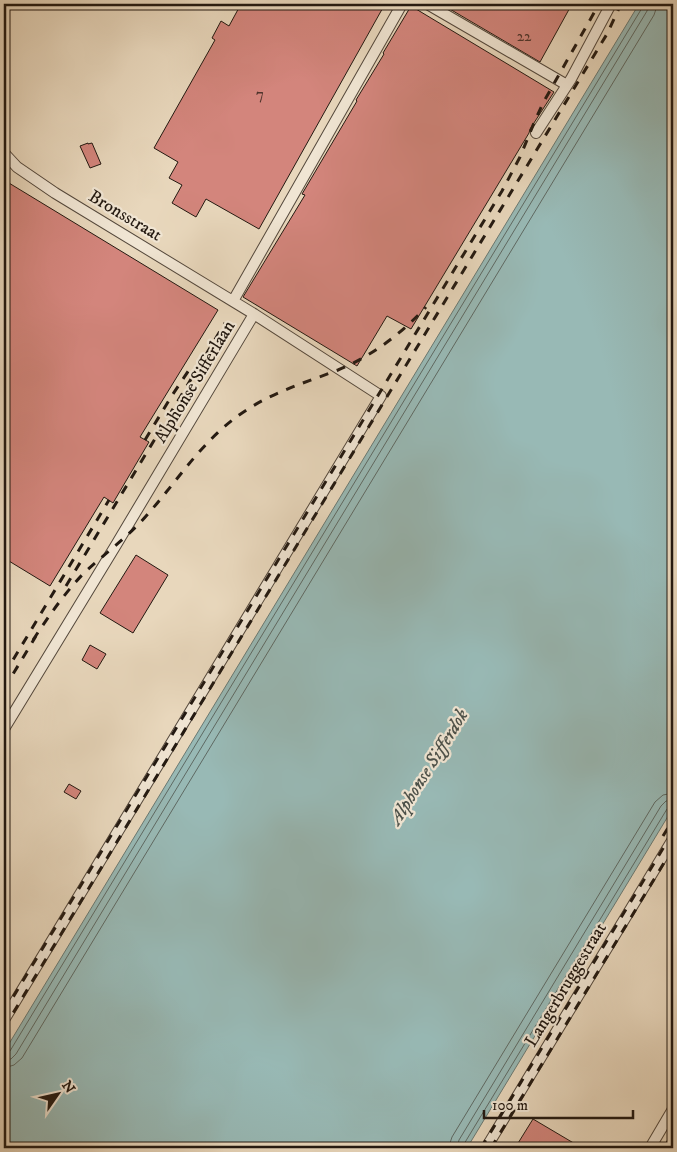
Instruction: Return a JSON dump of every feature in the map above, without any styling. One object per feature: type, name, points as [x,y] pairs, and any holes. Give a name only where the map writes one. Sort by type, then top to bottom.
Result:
[{"type":"street","name":"Alphonse Sifferlaan","points":[[4,728],[254,314],[233,302],[402,4]]},
{"type":"street","points":[[429,4],[567,85]]},
{"type":"street","points":[[536,133],[567,85],[611,4]]},
{"type":"street","name":"Bronsstraat","points":[[4,153],[18,167],[55,194],[233,302]]},
{"type":"street","points":[[4,1020],[381,396],[254,314]]},
{"type":"street","name":"Langerbruggestraat","points":[[486,1148],[673,839]]},
{"type":"street","points":[[650,1148],[673,1109]]},
{"type":"water","name":"Alphonse Sifferdok","points":[[639,4],[673,4],[673,808],[467,1148],[4,1148],[4,1052]]},
{"type":"building","points":[[241,4],[385,4],[259,229],[206,199],[196,217],[172,203],[182,185],[169,178],[178,162],[154,148],[215,40],[212,38],[221,21],[229,26]]},
{"type":"building","points":[[450,4],[572,4],[540,62],[448,8]]},
{"type":"building","points":[[411,6],[554,92],[411,329],[387,316],[357,366],[243,297],[305,195],[302,194]]},
{"type":"building","points":[[92,143],[101,164],[90,168],[80,146]]},
{"type":"building","points":[[4,180],[218,310],[140,437],[149,442],[113,503],[104,497],[50,586],[4,558]]},
{"type":"building","points":[[136,555],[168,575],[133,633],[100,613]]},
{"type":"building","points":[[90,645],[106,654],[97,669],[82,660]]},
{"type":"building","points":[[69,784],[81,791],[76,799],[64,792]]},
{"type":"building","points":[[533,1119],[582,1148],[515,1148]]},
{"type":"railway","points":[[4,1012],[502,191],[520,157],[543,103],[599,4]]},
{"type":"railway","points":[[4,1028],[607,34],[621,4]]},
{"type":"railway","points":[[33,640],[56,606],[83,574],[140,523],[205,445],[232,420],[270,397],[363,358],[396,335],[426,307]]},
{"type":"railway","points":[[66,586],[225,323]]},
{"type":"railway","points":[[145,440],[189,370]]},
{"type":"railway","points":[[4,675],[109,500]]},
{"type":"railway","points":[[4,689],[36,636]]},
{"type":"railway","points":[[663,836],[673,820]]},
{"type":"railway","points":[[481,1148],[673,832]]},
{"type":"railway","points":[[491,1148],[673,848]]},
{"type":"railway","points":[[664,1148],[673,1133]]}]
